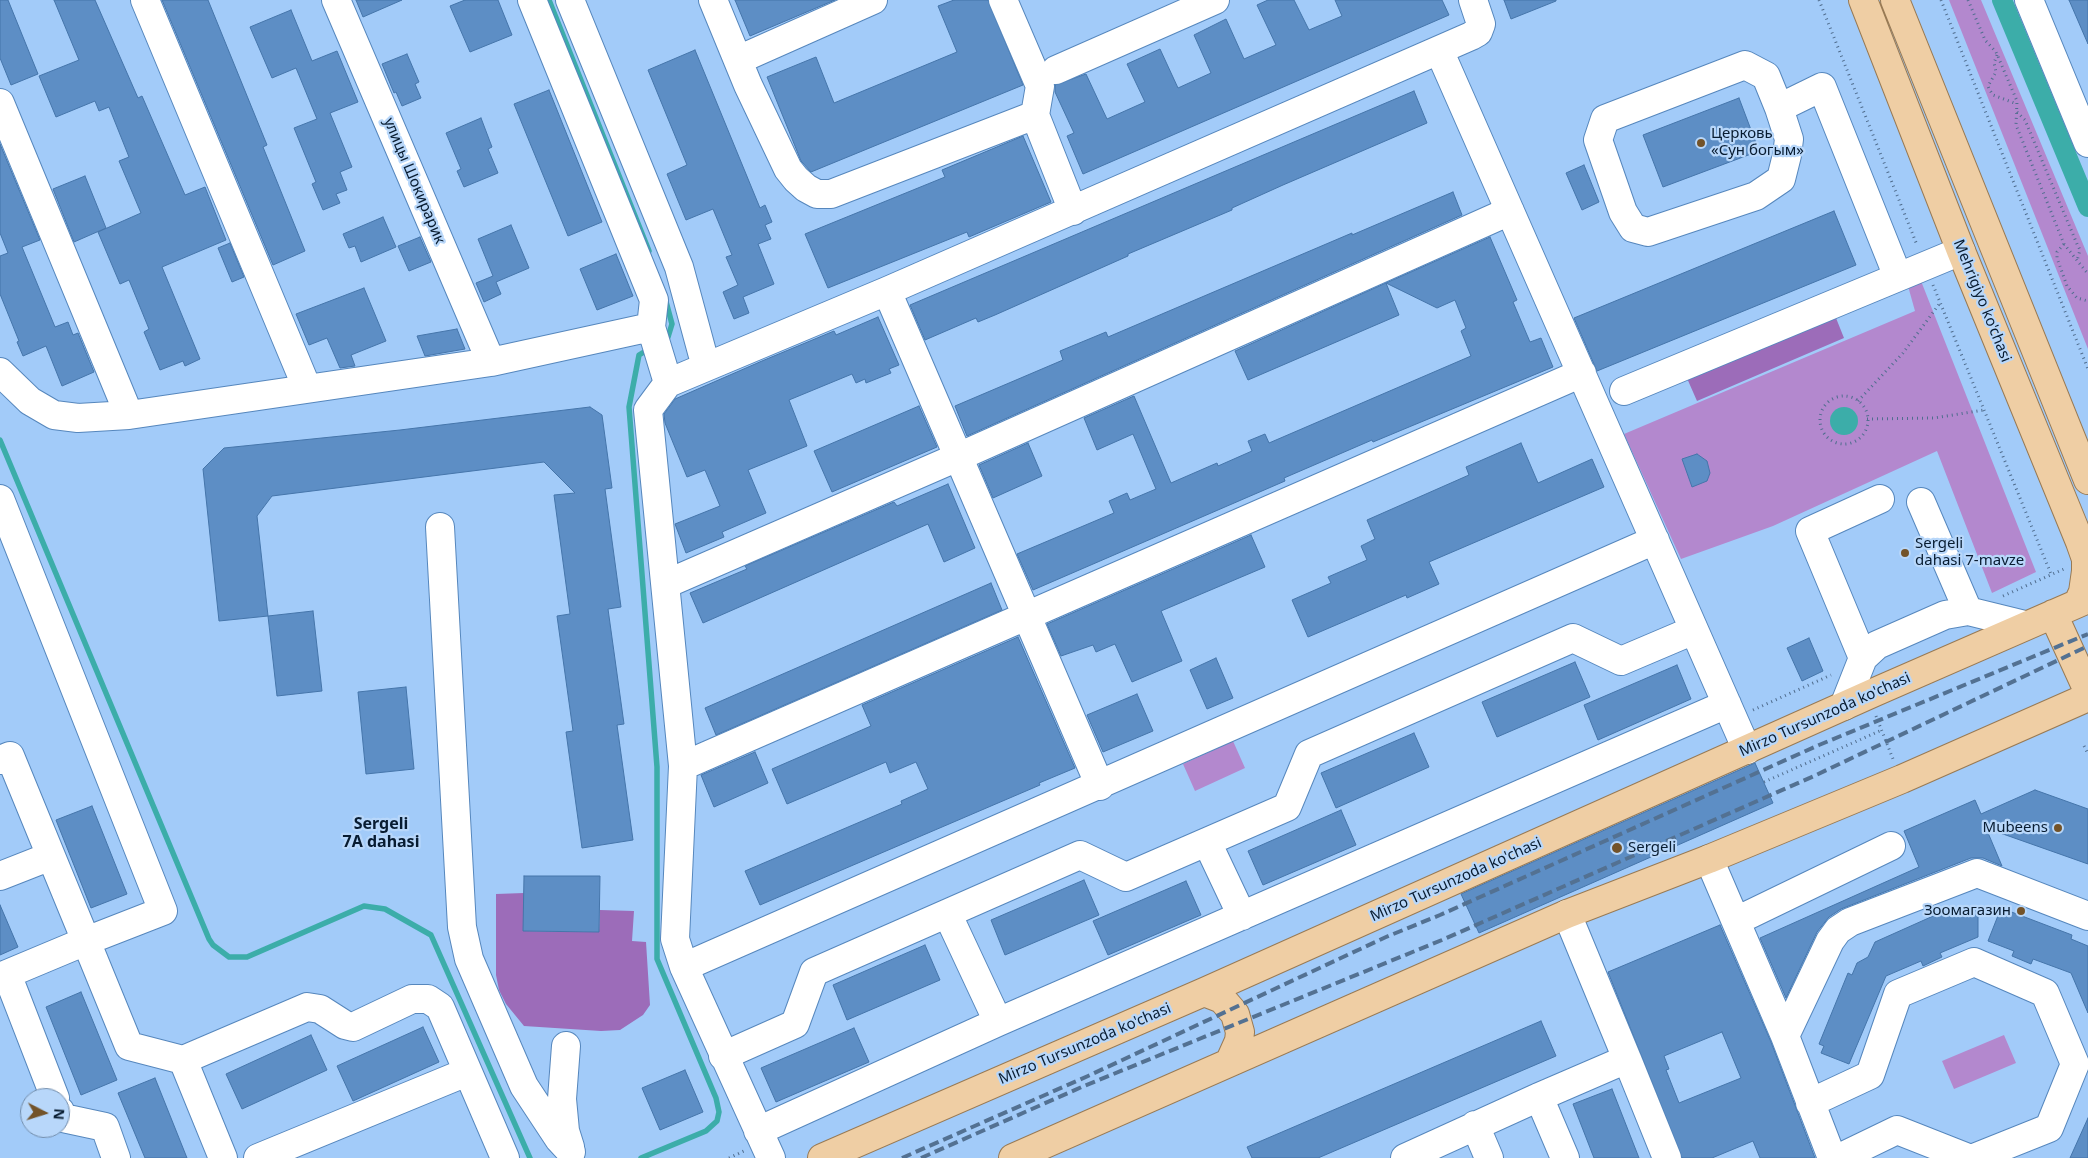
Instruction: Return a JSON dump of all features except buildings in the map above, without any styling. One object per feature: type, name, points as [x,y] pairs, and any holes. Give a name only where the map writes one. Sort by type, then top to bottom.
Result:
[{"type":"main road","name":"Mehrigiyo ko'chasi","points":[[1863,0],[2080,542],[2086,559],[2083,601]]},
{"type":"main road","points":[[1895,0],[2088,480]]},
{"type":"main road","name":"Mirzo Tursunzoda ko'chasi","points":[[822,1158],[1204,992],[2025,625],[2083,601]]},
{"type":"main road","points":[[2053,614],[2088,691]]},
{"type":"main road","points":[[1013,1158],[1051,1150],[1230,1061],[1568,914],[1902,779],[2088,697]]},
{"type":"main road","points":[[1204,992],[1222,1000],[1235,1014],[1240,1032],[1239,1041],[1230,1061]]},
{"type":"street","points":[[145,0],[307,388]]},
{"type":"street","name":"улицы Шокирарик","points":[[336,0],[491,362]]},
{"type":"street","points":[[532,0],[654,300],[652,330],[665,371],[648,410],[683,766],[675,939],[684,967],[723,1056],[771,1158]]},
{"type":"street","points":[[570,0],[679,267],[706,367]]},
{"type":"street","points":[[713,0],[738,60],[788,168],[806,188],[817,194],[831,194],[1035,115]]},
{"type":"street","points":[[738,60],[873,0]]},
{"type":"street","points":[[1002,0],[1040,86],[1035,115],[1073,211]]},
{"type":"street","points":[[1056,70],[1215,0]]},
{"type":"street","points":[[665,371],[706,367],[887,292],[1439,50],[1478,32],[1481,24],[1473,0]]},
{"type":"street","points":[[2029,0],[2080,100],[2088,143]]},
{"type":"street","points":[[1439,50],[1747,750]]},
{"type":"street","points":[[1745,65],[1766,76],[1779,108],[1789,139],[1781,179],[1756,196],[1648,232],[1633,228],[1623,212],[1598,140],[1605,119],[1745,65]]},
{"type":"street","points":[[1779,108],[1822,87],[1898,278]]},
{"type":"street","points":[[0,103],[129,415]]},
{"type":"street","points":[[666,584],[958,457],[1510,211]]},
{"type":"street","points":[[1624,391],[1962,251]]},
{"type":"street","points":[[887,292],[1100,786]]},
{"type":"street","points":[[0,372],[30,401],[54,415],[78,418],[129,415],[491,362],[652,330]]},
{"type":"street","points":[[683,766],[1582,373]]},
{"type":"street","points":[[0,499],[163,911],[4,976],[51,1088]]},
{"type":"street","points":[[1863,658],[1810,531],[1880,499]]},
{"type":"street","points":[[1921,502],[1968,611]]},
{"type":"street","points":[[440,528],[462,927],[469,960],[524,1086],[573,1155]]},
{"type":"street","points":[[684,967],[1100,786],[1655,540]]},
{"type":"street","points":[[1844,706],[1863,658],[1877,645],[1945,615],[1968,611],[2025,625]]},
{"type":"street","points":[[723,1056],[795,1024],[814,972],[948,915],[1080,855],[1126,877],[1287,807],[1309,754],[1573,638],[1621,661],[1694,630]]},
{"type":"street","points":[[758,1131],[998,1022],[1727,704]]},
{"type":"street","points":[[0,760],[10,756],[128,1046],[183,1060],[308,1007],[320,1009],[345,1025],[353,1027],[412,999],[420,998],[434,1002],[440,1007],[499,1156]]},
{"type":"street","points":[[1207,842],[1242,916]]},
{"type":"street","points":[[1736,921],[1891,846]]},
{"type":"street","points":[[0,876],[51,856]]},
{"type":"street","points":[[1708,859],[1785,1036],[1832,1158]]},
{"type":"street","points":[[1785,1036],[1834,935],[1850,922],[1977,873],[2088,916]]},
{"type":"street","points":[[1568,914],[1667,1158]]},
{"type":"street","points":[[948,915],[998,1022]]},
{"type":"street","points":[[1810,1103],[1870,1075],[1898,994],[1974,962],[2045,993],[2075,1064],[2049,1128],[1974,1158]]},
{"type":"street","points":[[566,1046],[562,1099],[565,1131],[573,1155]]},
{"type":"street","points":[[1405,1158],[1475,1125],[1627,1059]]},
{"type":"street","points":[[183,1060],[222,1158]]},
{"type":"street","points":[[258,1158],[467,1072]]},
{"type":"street","points":[[1539,1097],[1565,1158]]},
{"type":"street","points":[[70,1119],[105,1126],[116,1158]]},
{"type":"street","points":[[1475,1125],[1489,1158]]},
{"type":"street","points":[[1839,1158],[1896,1130],[1968,1158]]},
{"type":"path","points":[[1942,0],[2088,369]]},
{"type":"path","points":[[1968,0],[1985,40],[1998,55],[2017,104],[2016,126],[2064,244],[2088,274]]},
{"type":"path","points":[[1998,55],[1994,63],[1995,75],[1988,89],[1993,95],[2017,104]]},
{"type":"path","points":[[2017,112],[2025,120],[2080,250],[2077,261]]},
{"type":"path","points":[[2064,244],[2057,252],[2057,258],[2067,286],[2077,298],[2088,301]]},
{"type":"path","points":[[1858,401],[1903,353],[1940,303]]},
{"type":"path","points":[[1842,396],[1858,401],[1863,406],[1867,419],[1865,430],[1861,437],[1854,442],[1838,443],[1824,434],[1820,418],[1827,403],[1834,398],[1842,396]]},
{"type":"path","points":[[1867,419],[1934,418],[1984,410]]},
{"type":"path","points":[[2002,596],[2067,567]]},
{"type":"path","points":[[1875,714],[1896,766]]},
{"type":"path","points":[[1764,782],[1882,730]]},
{"type":"path","points":[[2084,746],[2088,754]]},
{"type":"shaded area","points":[[1949,0],[1981,0],[2088,256],[2088,349]]},
{"type":"shaded area","points":[[1921,281],[2036,572],[1992,593],[1937,451],[1773,526],[1681,559],[1624,434],[1915,311],[1908,286]]},
{"type":"shaded area","points":[[1834,313],[1844,338],[1697,401],[1686,376]]},
{"type":"shaded area","points":[[1844,407],[1854,411],[1858,421],[1854,431],[1844,435],[1834,431],[1830,421],[1834,411]]},
{"type":"shaded area","points":[[1233,741],[1245,768],[1195,791],[1183,764]]},
{"type":"shaded area","points":[[524,893],[524,931],[599,932],[600,910],[634,911],[632,941],[646,942],[650,1005],[643,1015],[620,1030],[601,1031],[524,1026],[506,1004],[499,990],[496,975],[496,894]]},
{"type":"shaded area","points":[[2004,1035],[2016,1063],[1954,1089],[1942,1061]]},
{"type":"waterway","points":[[549,0],[649,251]]},
{"type":"waterway","points":[[2002,0],[2088,207]]},
{"type":"waterway","points":[[663,340],[668,337],[672,324],[665,298]]},
{"type":"waterway","points":[[641,1158],[706,1131],[717,1121],[719,1112],[716,1098],[657,959],[657,767],[629,407],[639,355],[649,349]]},
{"type":"waterway","points":[[0,440],[213,945],[229,957],[247,957],[364,906],[385,909],[431,935],[530,1158]]},
{"type":"railway","points":[[902,1158],[1088,1076],[1386,937],[1440,915],[1819,745],[2088,634]]},
{"type":"railway","points":[[921,1158],[1084,1086],[1442,940],[1814,776],[2088,646]]},
{"type":"place","name":"Церковь «Сун богым»","points":[[1701,143]]},
{"type":"place","name":"Sergeli dahasi 7-mavze","points":[[1905,553]]},
{"type":"place","name":"Mubeens","points":[[2058,828]]},
{"type":"place","name":"Sergeli","points":[[1617,848]]},
{"type":"place","name":"Зоомагазин","points":[[2021,911]]},
{"type":"district","name":"Sergeli 7A dahasi","points":[[381,833]]}]
